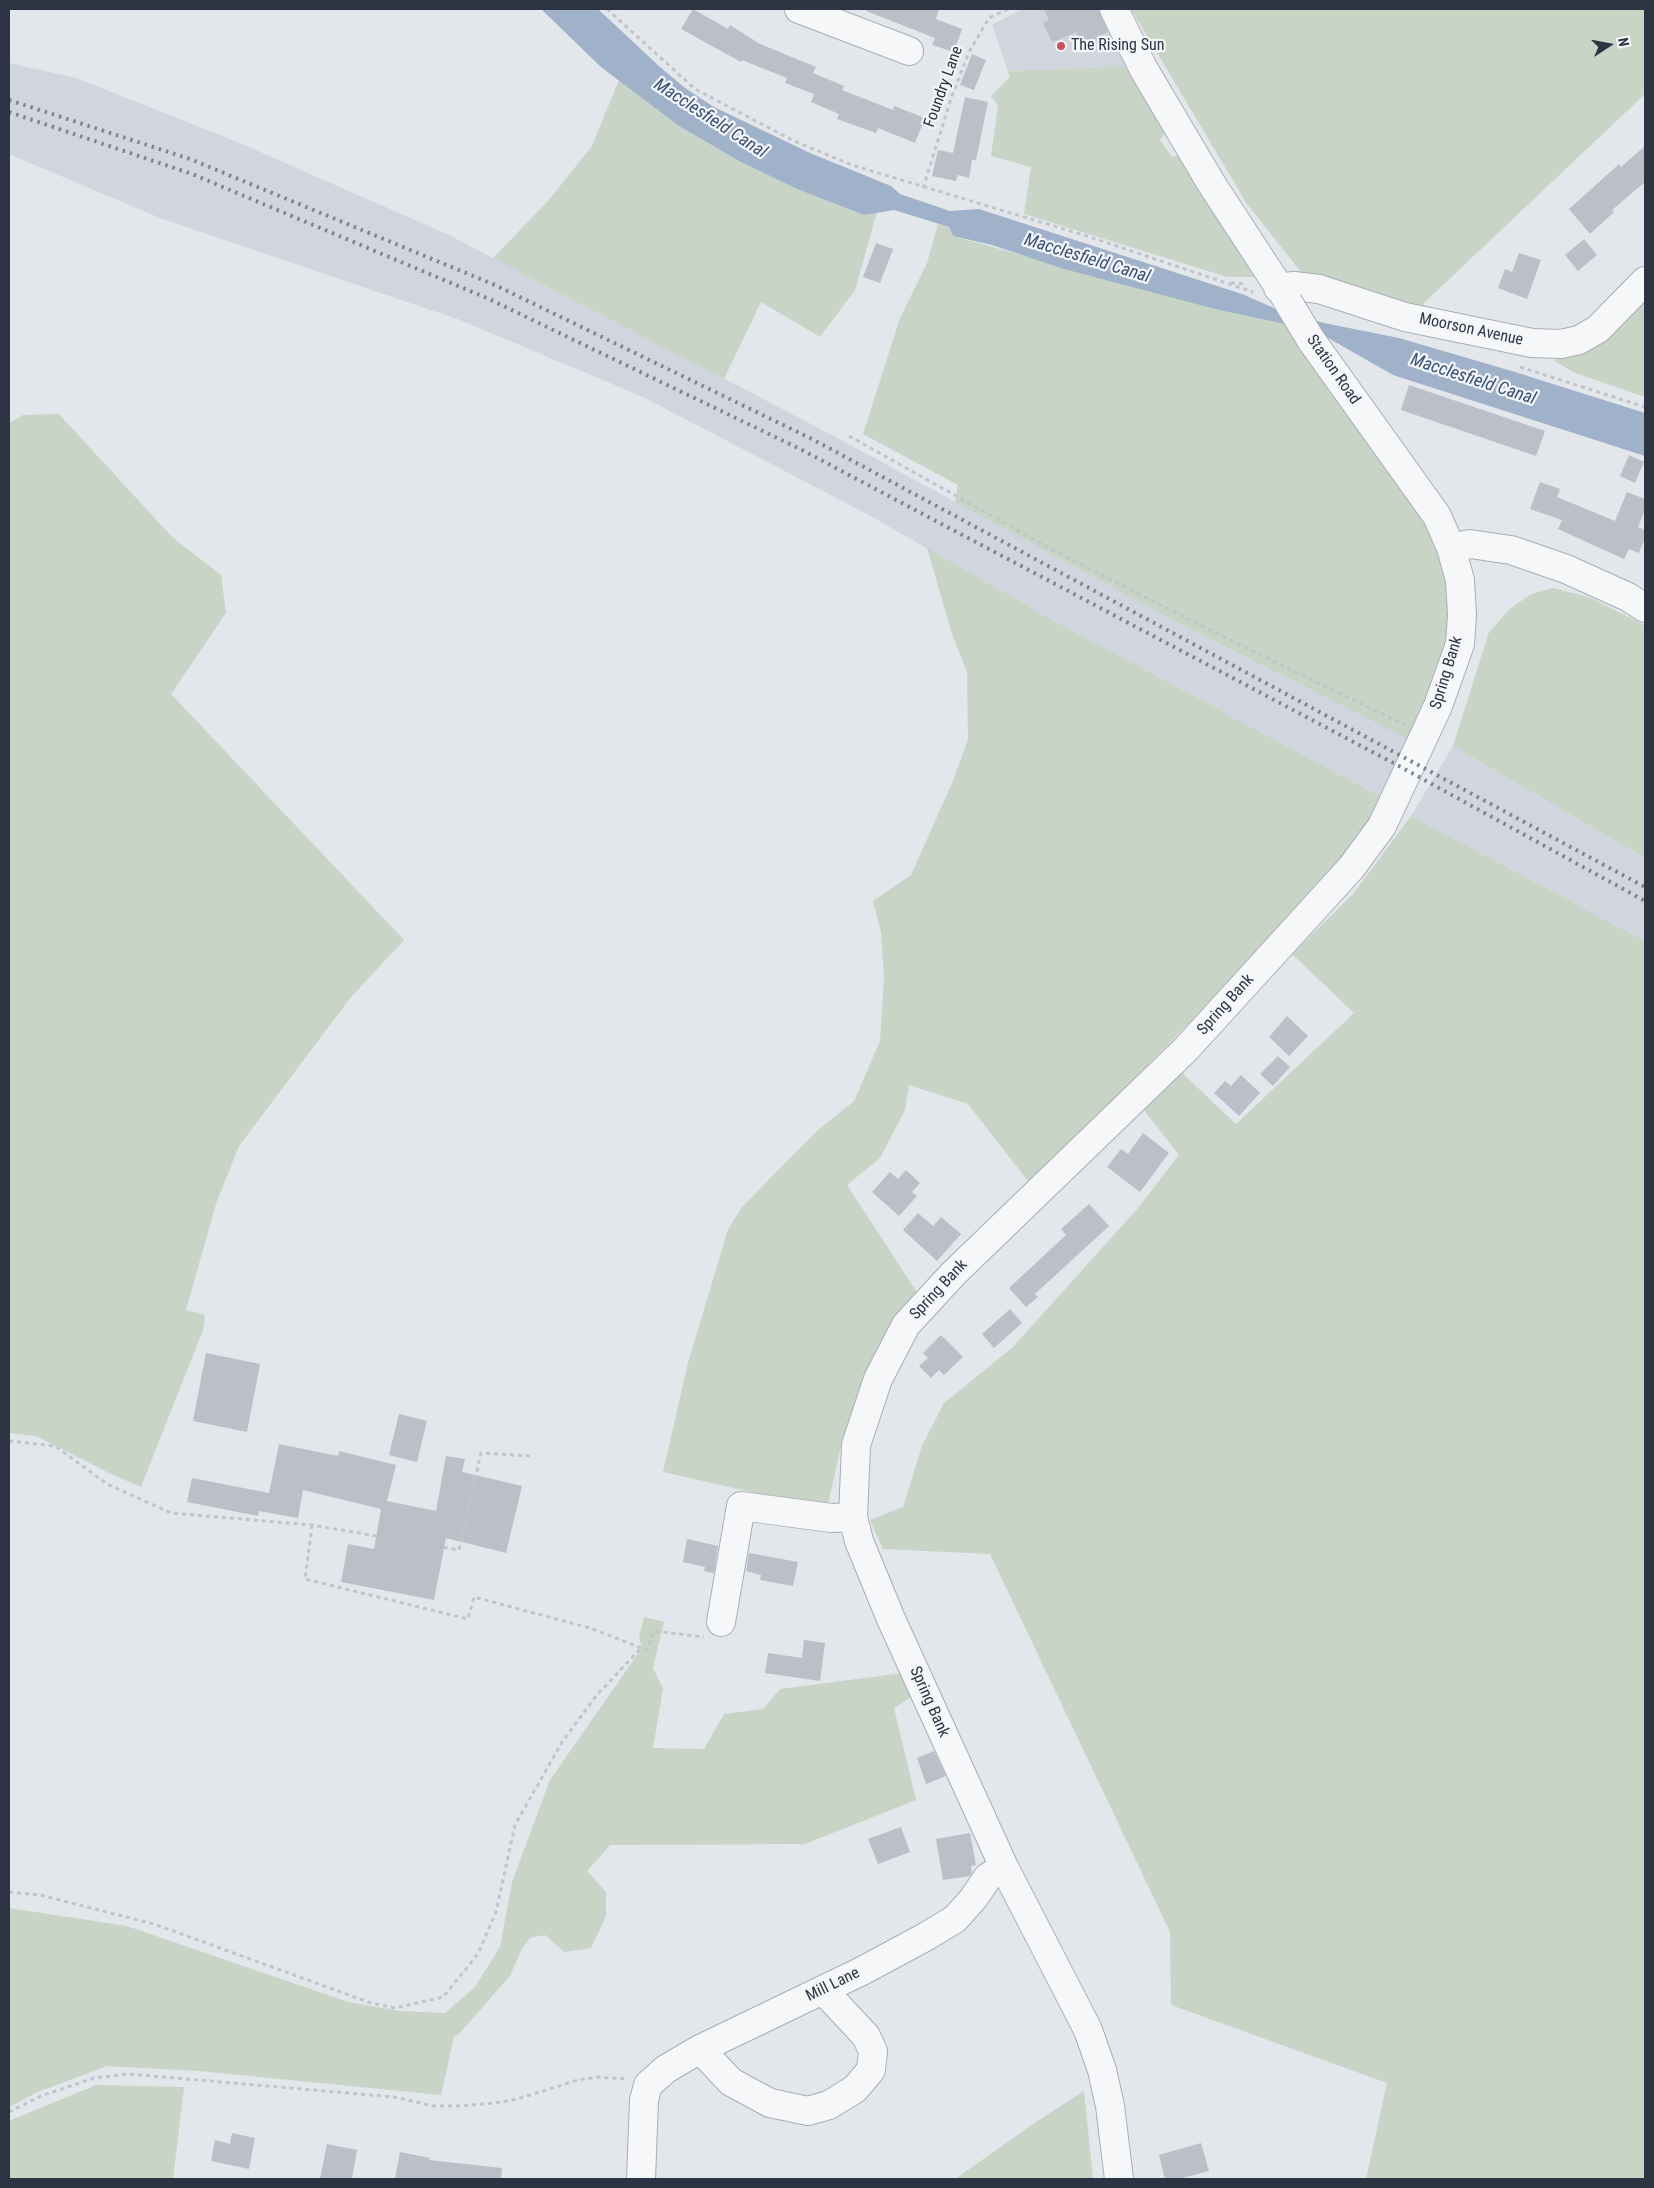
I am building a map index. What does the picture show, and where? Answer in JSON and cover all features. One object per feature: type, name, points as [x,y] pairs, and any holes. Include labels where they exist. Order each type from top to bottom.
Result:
[{"type":"street","points":[[799,9],[909,51]]},
{"type":"street","name":"Station Road","points":[[1114,9],[1157,92],[1271,286],[1437,516],[1451,548]]},
{"type":"street","name":"Moorson Avenue","points":[[1271,286],[1319,289],[1405,316],[1532,343],[1561,344],[1579,340],[1598,329],[1645,281]]},
{"type":"street","points":[[1451,548],[1470,544],[1511,550],[1566,569],[1628,597],[1645,608]]},
{"type":"street","name":"Spring Bank","points":[[1119,2179],[1110,2106],[1104,2079],[1088,2030],[1004,1867],[891,1619],[860,1541],[853,1517],[856,1445],[878,1380],[906,1326],[953,1274],[1186,1049],[1351,868],[1382,826],[1426,736],[1460,644],[1462,615],[1460,580],[1451,548]]},
{"type":"street","points":[[721,1622],[741,1506],[831,1518],[853,1517]]},
{"type":"street","name":"Mill Lane","points":[[648,2085],[666,2069],[700,2049],[823,1990],[895,1953],[955,1919],[973,1899],[988,1877],[1004,1867]]},
{"type":"street","points":[[700,2049],[731,2082],[770,2103],[808,2111],[829,2105],[855,2089],[871,2070],[873,2051],[866,2036],[823,1990]]},
{"type":"street","points":[[641,2179],[644,2100],[648,2085]]},
{"type":"path","points":[[607,9],[695,89],[794,141],[852,165],[1087,236],[1225,283],[1271,286]]},
{"type":"path","name":"Foundry Lane","points":[[923,188],[952,96],[969,52],[989,18],[1008,9]]},
{"type":"path","points":[[848,436],[1060,554],[1426,736]]},
{"type":"path","points":[[9,1441],[55,1446],[107,1484],[171,1513],[312,1525],[459,1550],[481,1453],[531,1456]]},
{"type":"path","points":[[312,1525],[305,1579],[468,1619],[474,1596],[590,1628],[647,1650],[654,1631],[710,1638],[721,1622]]},
{"type":"path","points":[[9,1892],[40,1895],[154,1924],[371,2003],[396,2008],[443,1997],[478,1954],[496,1912],[515,1825],[552,1759],[596,1696],[642,1648]]},
{"type":"path","points":[[9,2112],[41,2096],[94,2078],[129,2074],[394,2097],[434,2106],[495,2103],[578,2080],[598,2077],[621,2078],[648,2085]]},
{"type":"shaded area","name":"The Rising Sun","points":[[1022,9],[1104,9],[1133,66],[1008,71],[992,25]]},
{"type":"shaded area","points":[[9,63],[76,78],[235,141],[449,235],[832,435],[1182,625],[1413,742],[1381,797],[1047,617],[867,514],[643,397],[460,320],[160,218],[9,154]]},
{"type":"shaded area","points":[[1453,746],[1645,858],[1645,941],[1411,816]]},
{"type":"green space","points":[[1131,9],[1645,9],[1645,94],[1424,303],[1423,311],[1346,289],[1301,272],[1247,204]]},
{"type":"green space","points":[[1133,66],[1167,130],[1160,140],[1172,157],[1181,155],[1254,277],[1227,277],[1024,214],[1031,167],[991,156],[998,106],[991,96],[1010,77],[1008,71]]},
{"type":"green space","points":[[619,80],[679,126],[739,161],[797,189],[864,215],[877,212],[855,290],[820,337],[761,302],[724,379],[493,258],[548,201],[592,146]]},
{"type":"green space","points":[[938,224],[949,227],[953,236],[1219,310],[1283,323],[1419,511],[1449,583],[1455,630],[1413,742],[1182,625],[955,502],[958,485],[863,434],[900,318],[927,263]]},
{"type":"green space","points":[[1645,301],[1645,397],[1575,373],[1553,360],[1579,355],[1612,331]]},
{"type":"green space","points":[[59,414],[172,537],[221,575],[226,613],[171,694],[404,940],[351,997],[239,1146],[216,1204],[186,1310],[205,1315],[203,1330],[141,1487],[36,1436],[9,1433],[9,423],[23,415]]},
{"type":"green space","points":[[927,548],[1047,617],[1381,797],[1355,848],[1260,951],[1122,1091],[1028,1181],[968,1104],[909,1085],[905,1110],[880,1158],[847,1185],[918,1294],[872,1358],[843,1437],[827,1509],[663,1472],[688,1363],[728,1229],[742,1207],[817,1131],[854,1101],[880,1041],[884,979],[881,932],[873,901],[911,875],[953,781],[968,739],[967,672],[952,634]]},
{"type":"green space","points":[[1553,588],[1589,597],[1645,625],[1645,858],[1453,746],[1489,632],[1511,608],[1531,594]]},
{"type":"green space","points":[[1411,816],[1645,941],[1645,2179],[1366,2179],[1387,2083],[1171,2005],[1170,1932],[990,1554],[883,1549],[870,1520],[903,1507],[922,1446],[944,1403],[1012,1348],[1138,1208],[1179,1155],[1140,1105],[1178,1069],[1236,1124],[1354,1013],[1292,954],[1353,894]]},
{"type":"green space","points":[[644,1617],[664,1622],[653,1668],[663,1689],[653,1748],[704,1749],[724,1714],[763,1709],[780,1689],[903,1673],[915,1695],[894,1708],[916,1800],[805,1844],[610,1845],[587,1871],[606,1892],[606,1916],[591,1948],[564,1952],[545,1935],[530,1938],[522,1949],[510,1976],[459,2034],[454,2037],[441,2095],[199,2071],[107,2066],[38,2092],[9,2107],[9,1908],[127,1926],[348,2002],[400,2011],[445,2013],[475,1987],[500,1947],[512,1882],[550,1780],[642,1648],[639,1637]]},
{"type":"green space","points":[[96,2085],[184,2087],[173,2179],[9,2179],[9,2121]]},
{"type":"green space","points":[[1084,2091],[1093,2179],[955,2179],[1033,2124]]},
{"type":"water","name":"Macclesfield Canal","points":[[541,9],[598,9],[660,67],[685,88],[714,107],[810,153],[891,186],[900,194],[950,211],[979,209],[1242,294],[1276,309],[1324,323],[1399,338],[1645,413],[1645,456],[1393,375],[1323,335],[1304,328],[1219,310],[1064,269],[992,245],[953,236],[949,227],[894,210],[864,215],[797,189],[739,161],[679,126],[601,67]]},
{"type":"building","points":[[693,9],[728,29],[730,25],[760,44],[816,67],[813,73],[844,86],[842,90],[893,110],[894,106],[925,118],[915,143],[878,128],[876,133],[837,119],[839,114],[811,102],[814,94],[785,83],[787,78],[742,60],[741,62],[681,29]]},
{"type":"building","points":[[866,9],[939,9],[936,19],[962,29],[954,52],[932,45],[935,38],[866,11]]},
{"type":"building","points":[[1044,9],[1098,9],[1108,32],[1082,45],[1076,32],[1052,42],[1043,23],[1049,20]]},
{"type":"building","points":[[972,54],[986,60],[974,90],[960,85]]},
{"type":"building","points":[[965,97],[988,102],[976,160],[972,160],[969,178],[958,175],[956,181],[932,176],[938,150],[953,153]]},
{"type":"building","points":[[1645,146],[1645,182],[1612,210],[1614,212],[1590,234],[1569,209],[1619,164],[1621,167]]},
{"type":"building","points":[[1584,239],[1597,255],[1578,271],[1565,255]]},
{"type":"building","points":[[876,243],[893,249],[880,283],[863,277]]},
{"type":"building","points":[[1519,253],[1541,260],[1527,299],[1498,288],[1505,269],[1512,272]]},
{"type":"building","points":[[1409,385],[1545,431],[1536,456],[1401,410]]},
{"type":"building","points":[[1629,455],[1644,462],[1635,483],[1620,476]]},
{"type":"building","points":[[1540,482],[1560,489],[1557,497],[1615,521],[1627,492],[1645,499],[1645,510],[1638,527],[1645,530],[1645,538],[1639,553],[1629,549],[1624,559],[1558,529],[1562,520],[1530,509]]},
{"type":"building","points":[[1287,1016],[1308,1036],[1289,1056],[1269,1037]]},
{"type":"building","points":[[1278,1056],[1290,1067],[1273,1086],[1260,1074]]},
{"type":"building","points":[[1241,1075],[1260,1093],[1239,1116],[1214,1093],[1225,1081],[1231,1086]]},
{"type":"building","points":[[1143,1133],[1169,1153],[1140,1192],[1107,1167],[1121,1149],[1128,1154]]},
{"type":"building","points":[[906,1170],[920,1183],[912,1192],[917,1196],[899,1216],[872,1192],[890,1172],[898,1179]]},
{"type":"building","points":[[1089,1204],[1109,1226],[1035,1294],[1038,1297],[1026,1307],[1009,1288],[1066,1235],[1061,1229]]},
{"type":"building","points":[[918,1213],[933,1226],[941,1217],[961,1234],[937,1261],[903,1230]]},
{"type":"building","points":[[1010,1309],[1022,1323],[994,1348],[982,1334]]},
{"type":"building","points":[[941,1335],[963,1357],[944,1375],[939,1370],[931,1378],[919,1366],[928,1358],[923,1353]]},
{"type":"building","points":[[206,1353],[260,1364],[247,1432],[193,1421]]},
{"type":"building","points":[[399,1414],[427,1421],[417,1462],[389,1455]]},
{"type":"building","points":[[279,1444],[338,1456],[339,1451],[396,1465],[387,1501],[436,1511],[446,1456],[465,1459],[462,1472],[522,1486],[506,1553],[446,1538],[434,1600],[341,1582],[348,1544],[374,1549],[381,1509],[303,1490],[298,1518],[259,1511],[258,1516],[187,1502],[192,1478],[269,1493]]},
{"type":"building","points":[[687,1539],[718,1546],[714,1573],[704,1571],[705,1567],[683,1562]]},
{"type":"building","points":[[749,1553],[798,1562],[793,1586],[760,1580],[761,1575],[746,1571]]},
{"type":"building","points":[[804,1640],[825,1643],[820,1681],[765,1673],[768,1653],[802,1658]]},
{"type":"building","points":[[934,1751],[946,1776],[926,1784],[917,1758]]},
{"type":"building","points":[[901,1827],[910,1852],[878,1864],[868,1839]]},
{"type":"building","points":[[970,1833],[976,1865],[971,1866],[972,1873],[970,1876],[943,1880],[936,1839]]},
{"type":"building","points":[[232,2133],[255,2138],[249,2169],[211,2161],[215,2140],[230,2144]]},
{"type":"building","points":[[1201,2143],[1209,2171],[1178,2179],[1165,2179],[1159,2155]]},
{"type":"building","points":[[327,2144],[357,2150],[352,2179],[320,2179]]},
{"type":"building","points":[[400,2152],[430,2158],[429,2160],[502,2168],[501,2179],[395,2179]]},
{"type":"railway","points":[[9,100],[190,159],[495,285],[812,439],[1645,887]]},
{"type":"railway","points":[[9,112],[192,174],[489,299],[800,449],[1399,766],[1645,901]]},
{"type":"place","name":"The Rising Sun","points":[[1061,46]]}]
